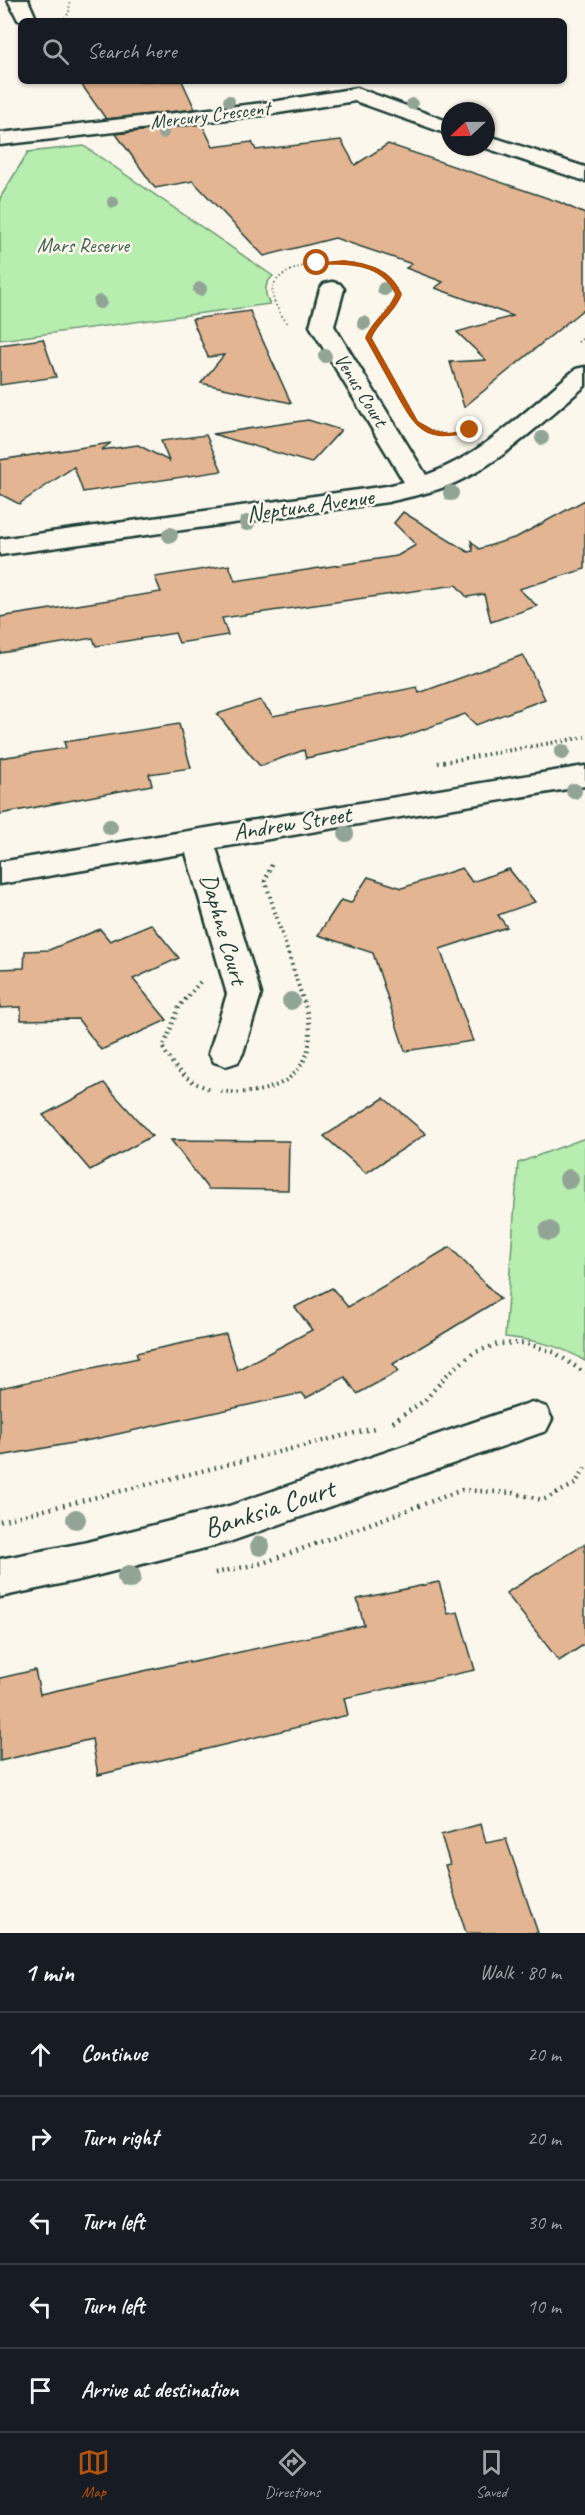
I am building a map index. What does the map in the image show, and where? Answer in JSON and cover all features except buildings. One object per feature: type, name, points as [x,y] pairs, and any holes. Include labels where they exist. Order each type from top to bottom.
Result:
[{"type":"street","name":"Mercury Crescent","points":[[0,139],[272,108],[357,94],[441,126]]},
{"type":"street","points":[[495,144],[585,174]]},
{"type":"street","name":"Venus Court","points":[[332,289],[322,326],[420,486]]},
{"type":"street","name":"Neptune Avenue","points":[[0,546],[388,494],[420,486],[453,474],[475,461],[585,374]]},
{"type":"street","name":"Andrew Street","points":[[0,873],[198,838],[585,776]]},
{"type":"street","name":"Daphne Court","points":[[198,838],[244,994],[226,1053]]},
{"type":"street","name":"Banksia Court","points":[[0,1578],[83,1561],[230,1524],[532,1419]]},
{"type":"path","points":[[65,18],[69,13],[70,0]]},
{"type":"path","points":[[344,262],[383,272],[393,282],[399,294],[395,304],[373,326],[369,338]]},
{"type":"path","points":[[291,330],[272,300],[272,287],[280,277],[296,268],[317,263]]},
{"type":"path","points":[[576,344],[585,337]]},
{"type":"path","points":[[423,427],[432,432],[450,435],[460,433]]},
{"type":"path","points":[[203,977],[178,1007],[170,1025],[163,1048],[173,1067],[200,1087],[230,1093],[257,1092],[279,1086],[297,1074],[306,1051],[310,1030],[303,1000],[265,881],[273,862]]},
{"type":"path","points":[[391,1424],[425,1400],[447,1375],[473,1353],[498,1344],[524,1343],[554,1352],[585,1373]]},
{"type":"path","points":[[0,1521],[380,1426]]},
{"type":"path","points":[[206,1575],[263,1563],[462,1490],[514,1493],[543,1500],[575,1484],[585,1468]]},
{"type":"green space","name":"Mars Reserve","points":[[84,146],[273,276],[266,289],[270,304],[0,340],[0,198],[28,152]]},
{"type":"green space","points":[[585,1138],[585,1361],[546,1344],[505,1337],[518,1163]]},
{"type":"route","points":[[317,263],[327,261],[360,264],[383,272],[393,282],[399,294],[395,304],[373,326],[369,338],[415,422],[432,432],[450,435],[470,430]]}]
